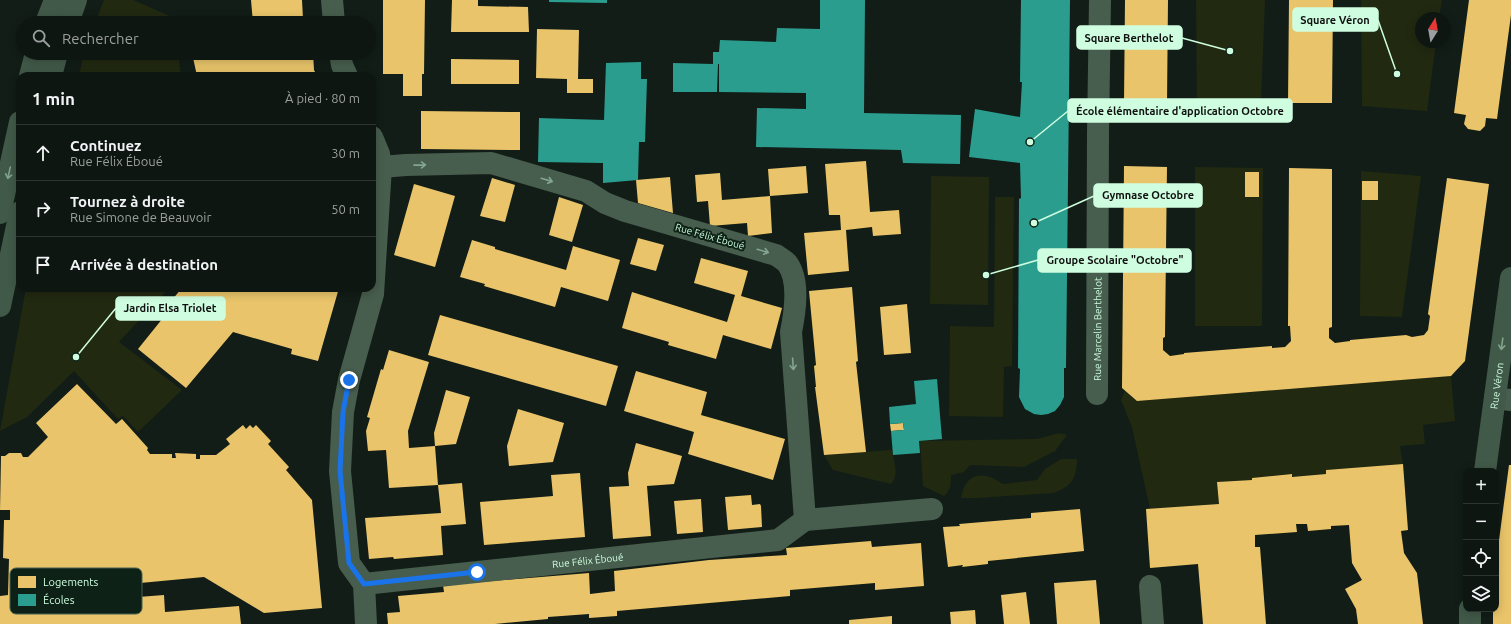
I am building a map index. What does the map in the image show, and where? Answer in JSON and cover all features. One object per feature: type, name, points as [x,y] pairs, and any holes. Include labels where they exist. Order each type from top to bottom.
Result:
[{"type":"main road","points":[[49,16],[55,0]]},
{"type":"main road","points":[[70,16],[76,0]]},
{"type":"main road","points":[[31,72],[34,60]]},
{"type":"main road","points":[[52,72],[55,60]]},
{"type":"main road","points":[[0,213],[16,140]]},
{"type":"main road","points":[[0,306],[16,231]]},
{"type":"main road","name":"Rue Véron","points":[[1486,468],[1503,399],[1511,278]]},
{"type":"main road","points":[[1470,612],[1470,624]]},
{"type":"street","points":[[332,0],[333,16]]},
{"type":"street","name":"Rue Marcelin Berthelot","points":[[1097,394],[1100,0]]},
{"type":"street","points":[[341,60],[345,72]]},
{"type":"street","points":[[376,147],[379,154],[381,168],[376,247]]},
{"type":"street","name":"Rue Félix Éboué","points":[[364,584],[778,540],[805,520],[791,332],[796,305],[793,276],[786,263],[776,255],[625,211],[605,203],[586,191],[491,163],[406,165],[381,168]]},
{"type":"street","points":[[366,624],[364,584],[349,563],[340,471],[343,412],[349,380],[373,292]]},
{"type":"street","points":[[805,520],[932,508]]},
{"type":"street","points":[[1150,586],[1152,624]]},
{"type":"green space","points":[[104,0],[133,0],[170,16],[98,16]]},
{"type":"green space","points":[[1196,0],[1265,0],[1261,102],[1197,103]]},
{"type":"green space","points":[[1361,0],[1442,0],[1440,12],[1415,12],[1415,48],[1435,48],[1427,111],[1362,106]]},
{"type":"green space","points":[[82,60],[179,60],[180,72],[80,72]]},
{"type":"green space","points":[[1195,167],[1263,168],[1262,326],[1195,326]]},
{"type":"green space","points":[[1361,171],[1421,176],[1402,317],[1360,316]]},
{"type":"green space","points":[[931,176],[989,177],[988,305],[930,304]]},
{"type":"green space","points":[[995,197],[1014,197],[1012,366],[1004,367],[1003,417],[949,416],[950,326],[994,327]]},
{"type":"green space","points":[[25,292],[165,292],[119,342],[182,390],[138,432],[123,416],[118,419],[74,371],[27,417],[0,431]]},
{"type":"green space","points":[[1451,376],[1455,421],[1423,425],[1425,444],[1400,446],[1403,464],[1326,470],[1326,474],[1292,477],[1291,474],[1253,478],[1252,480],[1217,482],[1219,504],[1150,509],[1132,427],[1121,400],[1125,391],[1137,401]]},
{"type":"green space","points":[[1059,433],[1067,435],[1055,451],[1024,467],[970,465],[964,472],[951,475],[950,487],[944,496],[923,486],[920,441],[1037,439]]},
{"type":"green space","points":[[892,450],[896,472],[894,480],[891,484],[833,470],[824,455]]},
{"type":"green space","points":[[1061,459],[1077,459],[1077,465],[1072,481],[1069,485],[1059,491],[1053,493],[961,498],[963,489],[967,483],[971,478],[976,476],[982,475],[989,477],[1003,484],[1037,480],[1045,469]]},
{"type":"building: Logements","points":[[251,0],[302,0],[303,16],[252,16]]},
{"type":"building: Logements","points":[[383,0],[425,0],[424,74],[422,74],[422,96],[403,96],[403,74],[383,74]]},
{"type":"building: Logements","points":[[452,0],[478,0],[478,6],[528,7],[529,32],[451,32]]},
{"type":"building: Logements","points":[[1125,0],[1168,0],[1167,103],[1156,103],[1156,112],[1151,117],[1139,117],[1134,111],[1134,103],[1124,103]]},
{"type":"building: Logements","points":[[1289,0],[1333,0],[1332,103],[1288,103]]},
{"type":"building: Logements","points":[[1469,0],[1511,0],[1511,15],[1497,119],[1486,118],[1485,126],[1480,131],[1468,129],[1464,124],[1466,115],[1454,113]]},
{"type":"building: Logements","points":[[537,29],[579,30],[578,79],[593,79],[593,93],[567,93],[567,79],[536,78]]},
{"type":"building: Logements","points":[[451,59],[519,60],[519,84],[451,84]]},
{"type":"building: Logements","points":[[194,60],[313,60],[315,72],[196,72]]},
{"type":"building: Logements","points":[[421,111],[520,112],[520,150],[421,149]]},
{"type":"building: Logements","points":[[866,161],[870,212],[899,210],[901,234],[873,236],[872,227],[846,230],[849,271],[808,275],[804,233],[841,230],[840,215],[829,215],[825,164]]},
{"type":"building: Logements","points":[[806,166],[808,193],[770,196],[768,169]]},
{"type":"building: Logements","points":[[1124,166],[1167,167],[1165,337],[1163,338],[1163,350],[1170,356],[1184,353],[1272,346],[1272,348],[1285,347],[1291,341],[1290,326],[1288,326],[1289,168],[1332,169],[1332,327],[1329,328],[1329,338],[1335,343],[1350,340],[1406,335],[1412,337],[1424,335],[1428,330],[1430,316],[1428,314],[1447,178],[1489,184],[1465,361],[1451,376],[1137,401],[1122,388]]},
{"type":"building: Logements","points":[[1245,172],[1259,172],[1259,197],[1245,197]]},
{"type":"building: Logements","points":[[720,173],[722,200],[770,196],[772,233],[748,236],[747,223],[710,226],[708,201],[697,202],[695,175]]},
{"type":"building: Logements","points":[[670,177],[673,213],[638,203],[636,180]]},
{"type":"building: Logements","points":[[492,178],[515,185],[505,222],[480,216]]},
{"type":"building: Logements","points":[[1362,181],[1378,181],[1378,200],[1362,200]]},
{"type":"building: Logements","points":[[414,184],[455,196],[435,267],[394,255]]},
{"type":"building: Logements","points":[[559,197],[583,205],[572,242],[549,235]]},
{"type":"building: Logements","points":[[638,238],[664,245],[656,271],[630,264]]},
{"type":"building: Logements","points":[[472,240],[495,247],[495,249],[566,270],[573,246],[620,260],[608,301],[561,287],[555,307],[484,286],[485,284],[460,277]]},
{"type":"building: Logements","points":[[701,258],[748,271],[741,296],[782,308],[771,349],[723,335],[716,359],[668,345],[669,342],[622,328],[632,292],[727,322],[735,295],[694,283]]},
{"type":"building: Logements","points":[[852,287],[858,361],[856,362],[866,452],[824,455],[815,387],[814,366],[816,365],[809,291]]},
{"type":"building: Logements","points":[[179,292],[338,292],[318,361],[291,354],[292,349],[233,332],[186,388],[138,349],[171,308],[168,305]]},
{"type":"building: Logements","points":[[907,304],[911,353],[884,355],[880,307]]},
{"type":"building: Logements","points":[[440,315],[618,366],[606,406],[428,355]]},
{"type":"building: Logements","points":[[389,350],[429,362],[408,431],[409,448],[435,446],[438,485],[389,488],[386,450],[368,451],[366,431],[370,418],[367,417],[381,369],[383,370]]},
{"type":"building: Logements","points":[[636,371],[707,392],[701,415],[785,439],[773,480],[688,454],[694,432],[624,411]]},
{"type":"building: Logements","points":[[77,384],[116,424],[122,419],[148,448],[147,450],[150,454],[172,454],[172,458],[176,458],[175,453],[196,454],[196,459],[200,459],[200,455],[216,455],[230,444],[226,439],[243,425],[246,429],[250,425],[253,428],[256,425],[271,441],[268,444],[289,467],[286,470],[312,500],[322,608],[264,613],[204,577],[142,583],[142,568],[10,568],[10,614],[142,614],[142,597],[164,595],[165,612],[239,606],[241,624],[0,624],[0,596],[8,595],[9,559],[3,558],[4,520],[10,520],[10,510],[0,510],[1,456],[5,456],[9,453],[21,453],[23,457],[28,457],[48,437],[36,423]]},
{"type":"building: Logements","points":[[446,390],[470,397],[456,444],[435,446],[434,433]]},
{"type":"building: Logements","points":[[518,409],[564,423],[553,462],[509,466],[507,446]]},
{"type":"building: Logements","points":[[903,423],[904,430],[891,431],[890,424]]},
{"type":"building: Logements","points":[[636,443],[682,456],[674,484],[647,486],[651,536],[613,539],[609,487],[629,486],[628,473]]},
{"type":"building: Logements","points":[[1403,464],[1408,530],[1401,531],[1404,553],[1417,573],[1423,624],[1358,624],[1356,609],[1345,589],[1362,580],[1352,563],[1349,525],[1331,526],[1331,529],[1308,531],[1307,524],[1296,524],[1297,532],[1255,535],[1255,547],[1260,547],[1266,624],[1203,624],[1198,564],[1150,568],[1146,509],[1219,504],[1217,482],[1252,480],[1252,478],[1292,474],[1292,477],[1326,474],[1326,470]]},
{"type":"building: Logements","points":[[1509,465],[1511,465],[1511,624],[1493,624],[1493,612],[1499,612],[1499,540]]},
{"type":"building: Logements","points":[[580,473],[585,537],[484,545],[480,502],[553,496],[551,475]]},
{"type":"building: Logements","points":[[462,483],[466,524],[441,526],[443,555],[394,559],[393,557],[369,559],[365,518],[441,513],[438,485]]},
{"type":"building: Logements","points":[[751,495],[752,505],[760,504],[761,506],[762,527],[728,530],[725,497]]},
{"type":"building: Logements","points":[[701,499],[703,532],[677,534],[674,501]]},
{"type":"building: Logements","points":[[1080,509],[1084,551],[988,561],[988,564],[948,567],[943,527],[960,526],[959,524],[1031,518],[1031,513]]},
{"type":"building: Logements","points":[[871,541],[872,547],[921,543],[924,586],[875,590],[875,583],[790,590],[790,596],[617,611],[617,616],[589,618],[589,614],[548,617],[548,619],[495,624],[388,624],[387,613],[400,612],[398,596],[444,592],[443,585],[589,573],[590,594],[615,591],[614,571],[709,560],[787,555],[786,548]]},
{"type":"building: Logements","points":[[1096,580],[1100,624],[1057,624],[1054,583]]},
{"type":"building: Logements","points":[[1026,592],[1030,624],[1004,624],[1001,595]]},
{"type":"building: Logements","points":[[975,610],[976,624],[951,624],[950,612]]},
{"type":"building: Logements","points":[[892,616],[892,624],[849,624],[849,620]]},
{"type":"building: Écoles","points":[[549,0],[607,0],[607,3],[549,2]]},
{"type":"building: Écoles","points":[[820,0],[865,0],[864,113],[961,115],[960,164],[903,163],[901,150],[756,147],[757,108],[806,109],[806,93],[719,92],[719,64],[717,92],[673,92],[673,63],[713,64],[713,52],[719,52],[720,40],[776,42],[777,28],[820,29]]},
{"type":"building: Écoles","points":[[1021,0],[1070,0],[1066,368],[1064,368],[1064,397],[1055,411],[1041,415],[1034,414],[1025,409],[1019,397],[1020,163],[969,157],[975,109],[1020,117],[1022,82],[1020,82]]},
{"type":"building: Écoles","points":[[641,62],[641,79],[647,79],[645,142],[639,142],[638,180],[603,183],[603,163],[538,162],[539,118],[604,120],[606,63]]},
{"type":"building: Écoles","points":[[937,379],[942,439],[919,441],[920,453],[893,455],[891,431],[904,430],[903,423],[890,424],[889,407],[916,404],[914,381]]},
{"type":"place","name":"Square Berthelot","points":[[1230,51]]},
{"type":"place","name":"Square Véron","points":[[1397,74]]},
{"type":"place","name":"École élémentaire d'application Octobre","points":[[1030,142]]},
{"type":"place","name":"Gymnase Octobre","points":[[1034,223]]},
{"type":"place","name":"Groupe Scolaire \"Octobre\"","points":[[986,275]]},
{"type":"place","name":"Jardin Elsa Triolet","points":[[76,357]]},
{"type":"route","points":[[349,380],[343,412],[340,471],[349,563],[364,584],[477,572]]}]
